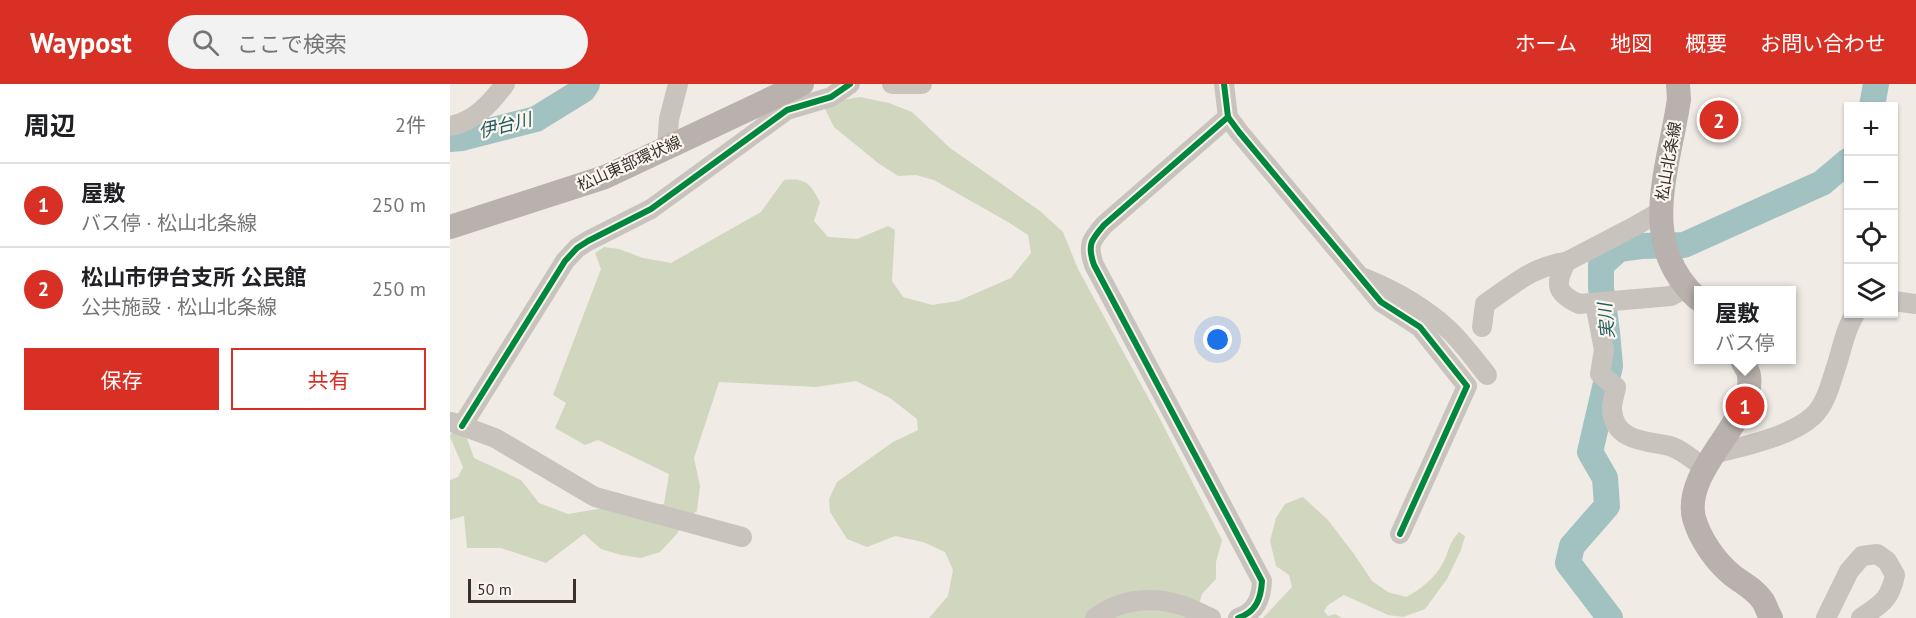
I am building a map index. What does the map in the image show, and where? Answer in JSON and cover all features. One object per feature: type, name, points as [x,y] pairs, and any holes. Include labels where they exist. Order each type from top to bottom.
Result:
[{"type":"main road","name":"松山東部環状線","points":[[450,227],[605,177],[802,84]]},
{"type":"main road","name":"松山北条線","points":[[1678,84],[1679,99],[1661,190],[1660,212],[1662,231],[1670,261],[1692,293]]},
{"type":"main road","points":[[1744,364],[1750,376],[1747,396],[1738,415],[1709,461],[1693,497],[1694,517],[1701,537],[1723,566],[1763,601],[1771,618]]},
{"type":"street","points":[[450,126],[479,114],[505,84]]},
{"type":"street","points":[[667,147],[669,119],[678,84]]},
{"type":"street","points":[[742,537],[595,497],[495,438],[455,424],[565,261],[577,248],[651,209],[787,110],[831,97],[850,84]]},
{"type":"street","points":[[892,84],[922,84]]},
{"type":"street","points":[[1226,84],[1228,117],[1381,302],[1420,327],[1467,386],[1400,534]]},
{"type":"street","points":[[1228,117],[1104,225],[1093,238],[1089,251],[1094,265],[1262,581],[1262,595],[1255,608],[1238,618]]},
{"type":"street","points":[[1482,327],[1485,304],[1532,271],[1551,264],[1566,262],[1660,212]]},
{"type":"street","points":[[1566,262],[1558,282],[1560,291],[1567,298],[1579,304],[1692,293]]},
{"type":"street","points":[[1362,277],[1387,288],[1449,329],[1487,375]]},
{"type":"street","points":[[1898,302],[1916,304]]},
{"type":"street","points":[[1601,303],[1604,350],[1600,374],[1616,387],[1612,410],[1616,425],[1622,433],[1644,442],[1666,445],[1709,461],[1792,429],[1814,415],[1826,396],[1843,349],[1847,328],[1853,318]]},
{"type":"street","points":[[1826,618],[1849,571],[1862,556],[1877,554],[1887,561],[1895,575],[1892,590],[1881,604],[1861,618]]},
{"type":"street","points":[[1095,618],[1109,608],[1131,600],[1181,605],[1211,618]]},
{"type":"green space","points":[[860,97],[889,103],[912,112],[950,148],[1040,211],[1063,232],[1078,269],[1161,421],[1222,540],[1216,562],[1216,579],[1202,594],[1199,605],[1206,618],[929,618],[948,596],[953,570],[945,552],[923,542],[895,536],[867,547],[847,539],[830,512],[829,499],[837,482],[893,442],[918,430],[917,419],[890,398],[856,381],[816,387],[719,382],[694,458],[700,486],[697,511],[684,522],[676,535],[660,552],[641,558],[621,555],[601,549],[584,534],[546,563],[501,548],[467,548],[464,516],[450,520],[450,480],[458,477],[463,467],[450,437],[456,429],[466,436],[474,458],[521,480],[539,503],[568,514],[621,505],[664,504],[669,474],[598,440],[585,445],[555,428],[566,403],[553,395],[601,269],[595,253],[604,247],[671,263],[761,212],[784,180],[798,180],[810,186],[820,202],[814,221],[828,237],[857,239],[888,226],[895,230],[892,281],[903,297],[932,305],[958,301],[1011,278],[1031,253],[1028,235],[934,180],[916,175],[898,176],[878,163],[834,127],[825,109],[836,101]]},
{"type":"green space","points":[[1303,497],[1328,520],[1372,581],[1388,592],[1406,597],[1423,586],[1441,567],[1459,532],[1465,536],[1461,550],[1447,579],[1425,609],[1403,617],[1388,615],[1344,595],[1328,605],[1324,611],[1328,616],[1335,614],[1342,618],[1263,618],[1292,587],[1289,575],[1276,566],[1270,541],[1276,518],[1285,504]]},
{"type":"waterway","name":"伊台川","points":[[450,139],[536,119],[583,90],[587,84]]},
{"type":"waterway","name":"実川","points":[[1873,102],[1876,84]]},
{"type":"waterway","name":"実川","points":[[1610,618],[1568,563],[1572,546],[1607,506],[1605,478],[1590,452],[1610,366],[1601,288],[1601,265],[1619,249],[1684,245],[1822,183],[1844,164]]},
{"type":"cycle path","points":[[462,426],[565,261],[577,248],[651,209],[787,110],[831,97],[850,84]]},
{"type":"cycle path","points":[[1224,84],[1228,117],[1239,132],[1381,302],[1420,327],[1467,386],[1400,534]]},
{"type":"cycle path","points":[[1228,117],[1104,225],[1093,239],[1091,252],[1094,265],[1262,581],[1256,604],[1249,612],[1238,618]]},
{"type":"place","name":"松山市伊台支所 公民館","points":[[1719,120]]},
{"type":"place","name":"屋敷","points":[[1745,406]]}]
